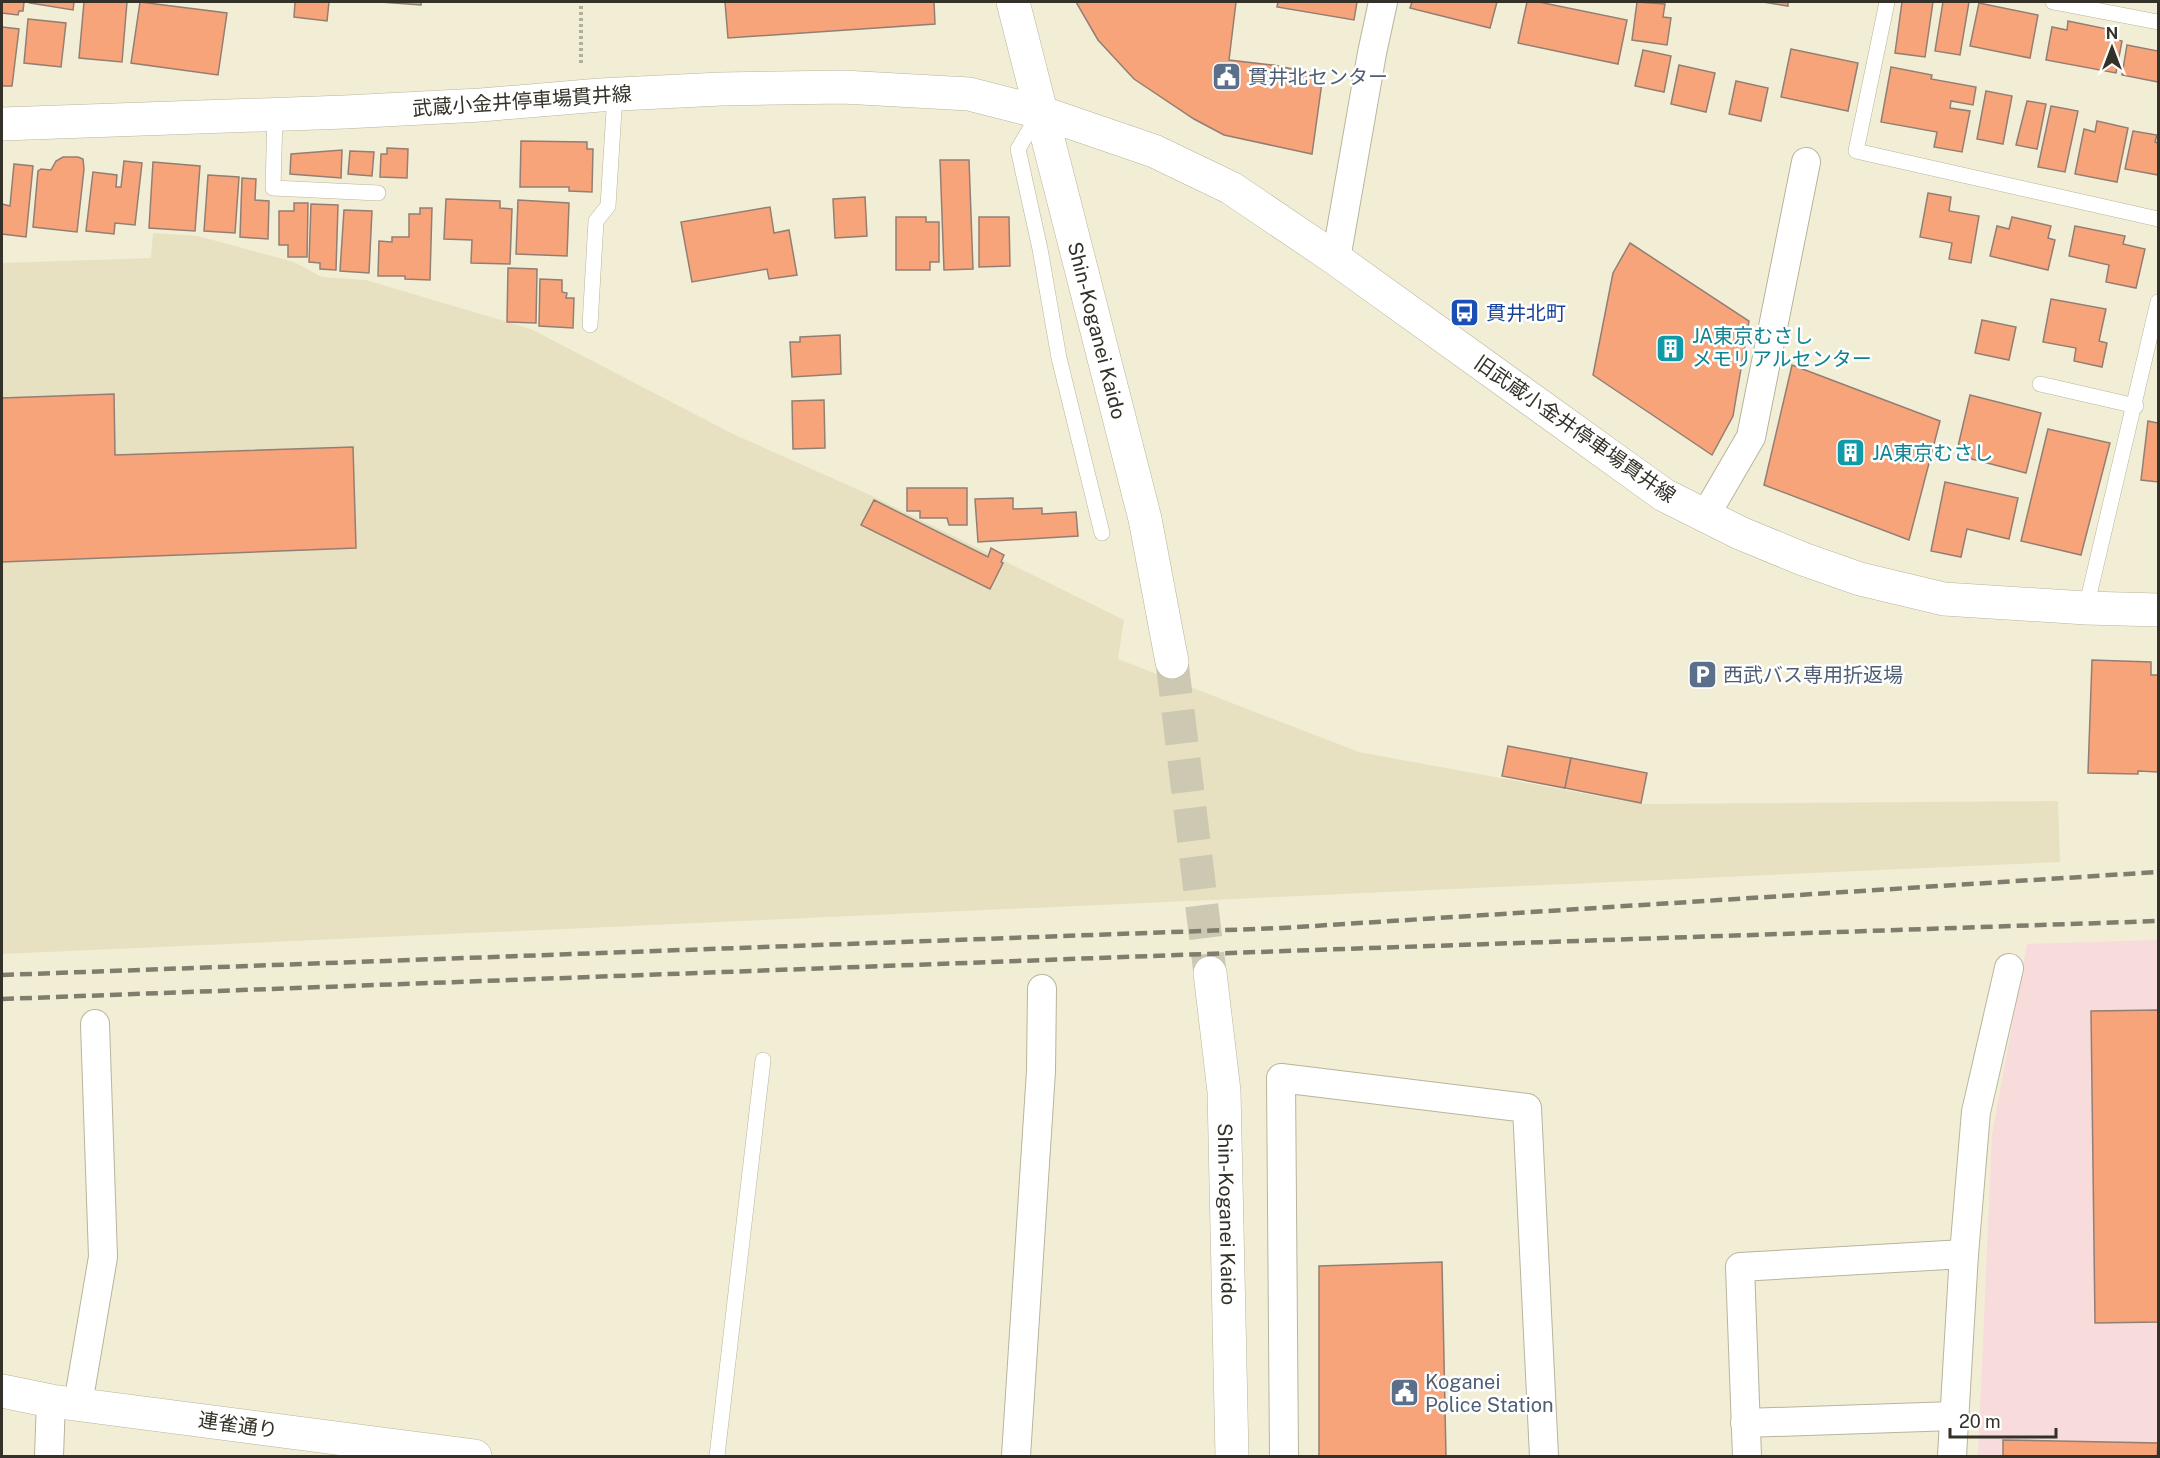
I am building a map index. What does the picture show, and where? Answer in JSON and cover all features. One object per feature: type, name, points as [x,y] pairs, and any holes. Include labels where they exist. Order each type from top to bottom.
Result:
[{"type":"main road","name":"Shin-Koganei Kaido","points":[[1013,2],[1145,519],[1172,662]]},
{"type":"main road","name":"武蔵小金井停車場貫井線","points":[[2,124],[275,115],[722,89],[843,87],[969,94],[1040,112]]},
{"type":"main road","name":"旧武蔵小金井停車場貫井線","points":[[1040,112],[1154,151],[1231,188],[1336,259],[1664,495],[1705,516],[1803,559],[1860,579],[1944,599],[2158,610]]},
{"type":"main road","name":"Shin-Koganei Kaido","points":[[1210,973],[1224,1091],[1233,1456]]},
{"type":"main road","name":"連雀通り","points":[[2,1391],[431,1454],[475,1456]]},
{"type":"street","points":[[1336,259],[1383,2]]},
{"type":"street","points":[[1705,516],[1750,437],[1806,162]]},
{"type":"street","points":[[1952,1456],[1964,1254],[1976,1113],[2010,968]]},
{"type":"street","points":[[1016,1456],[1041,1071],[1042,988]]},
{"type":"street","points":[[49,1456],[103,1257],[95,1024]]},
{"type":"street","points":[[1284,1456],[1281,1078],[1527,1108],[1544,1456]]},
{"type":"street","points":[[1747,1456],[1740,1267],[1964,1254]]},
{"type":"street","points":[[1745,1424],[1954,1416]]},
{"type":"lane","points":[[1887,2],[1856,151],[2158,219]]},
{"type":"lane","points":[[2052,2],[2158,22]]},
{"type":"lane","points":[[590,325],[596,221],[608,206],[615,94]]},
{"type":"lane","points":[[1040,112],[1018,149],[1040,249],[1059,358],[1102,533]]},
{"type":"lane","points":[[275,115],[273,188],[378,193]]},
{"type":"lane","points":[[2086,608],[2136,406],[2158,302]]},
{"type":"lane","points":[[2040,384],[2136,406]]},
{"type":"lane","points":[[717,1456],[763,1060]]},
{"type":"path","points":[[580,96],[581,2]]},
{"type":"shaded area","points":[[153,233],[198,236],[294,262],[322,277],[366,280],[531,329],[733,434],[868,494],[1124,620],[1118,659],[1359,752],[1641,804],[2058,801],[2060,862],[2,954],[2,263],[151,258]]},
{"type":"shaded area","points":[[2158,940],[2158,1456],[1978,1456],[1992,1134],[2027,944]]},
{"type":"building","points":[[2,2],[24,2],[23,11],[19,11],[18,15],[2,13]]},
{"type":"building","points":[[31,2],[74,2],[73,10]]},
{"type":"building","points":[[84,2],[127,2],[122,62],[79,58]]},
{"type":"building","points":[[140,2],[227,13],[218,75],[131,63]]},
{"type":"building","points":[[295,2],[329,2],[327,21],[294,17]]},
{"type":"building","points":[[380,2],[421,2],[421,5]]},
{"type":"building","points":[[725,2],[934,2],[935,24],[728,38]]},
{"type":"building","name":"貫井北センター","points":[[1076,2],[1236,2],[1229,60],[1273,65],[1323,75],[1312,154],[1224,135],[1194,119],[1134,79],[1098,40]]},
{"type":"building","points":[[1278,2],[1357,2],[1354,20],[1277,7]]},
{"type":"building","points":[[1412,2],[1497,2],[1490,28],[1410,8]]},
{"type":"building","points":[[1527,2],[1539,2],[1627,20],[1618,64],[1518,43]]},
{"type":"building","points":[[1637,2],[1665,4],[1663,17],[1671,18],[1667,45],[1632,40]]},
{"type":"building","points":[[1763,2],[1788,2],[1788,6]]},
{"type":"building","points":[[1902,2],[1933,2],[1925,57],[1895,53]]},
{"type":"building","points":[[1943,2],[1969,2],[1960,55],[1935,51]]},
{"type":"building","points":[[1979,3],[2038,15],[2030,58],[1970,46]]},
{"type":"building","points":[[28,19],[66,23],[61,67],[24,63]]},
{"type":"building","points":[[2068,21],[2107,29],[2105,37],[2122,41],[2116,73],[2046,60],[2052,27],[2067,30]]},
{"type":"building","points":[[2,27],[19,29],[12,86],[2,86]]},
{"type":"building","points":[[2127,45],[2158,51],[2158,82],[2122,75]]},
{"type":"building","points":[[1791,49],[1858,63],[1848,111],[1781,97]]},
{"type":"building","points":[[1643,50],[1671,56],[1664,92],[1635,86]]},
{"type":"building","points":[[1679,65],[1715,73],[1706,112],[1671,104]]},
{"type":"building","points":[[1891,67],[1932,75],[1931,79],[1976,87],[1973,105],[1951,101],[1950,108],[1970,111],[1962,152],[1934,147],[1937,132],[1881,122]]},
{"type":"building","points":[[1736,81],[1768,88],[1761,121],[1729,114]]},
{"type":"building","points":[[1986,91],[2012,96],[2003,144],[1977,139]]},
{"type":"building","points":[[2027,101],[2046,104],[2037,149],[2016,145]]},
{"type":"building","points":[[2051,106],[2078,111],[2065,172],[2038,167]]},
{"type":"building","points":[[2097,121],[2128,128],[2117,182],[2075,174],[2084,129],[2095,132]]},
{"type":"building","points":[[2133,131],[2157,135],[2155,142],[2158,143],[2158,175],[2125,169]]},
{"type":"building","points":[[521,141],[587,142],[587,149],[593,149],[592,192],[569,191],[569,187],[520,187]]},
{"type":"building","points":[[387,148],[408,149],[407,178],[380,177],[381,154],[387,154]]},
{"type":"building","points":[[342,150],[341,178],[290,174],[291,154]]},
{"type":"building","points":[[350,151],[374,152],[372,176],[348,174]]},
{"type":"building","points":[[63,157],[83,159],[84,169],[77,232],[33,227],[38,171],[51,170],[56,161]]},
{"type":"building","points":[[940,160],[969,160],[973,269],[944,270]]},
{"type":"building","points":[[124,161],[142,163],[135,225],[115,223],[114,234],[86,231],[93,172],[117,175],[116,187],[121,187]]},
{"type":"building","points":[[153,162],[200,166],[195,231],[149,228]]},
{"type":"building","points":[[14,164],[33,166],[26,237],[2,234],[2,204],[10,206]]},
{"type":"building","points":[[208,175],[239,177],[235,233],[204,231]]},
{"type":"building","points":[[242,178],[256,179],[255,200],[269,201],[268,239],[240,237]]},
{"type":"building","points":[[1928,193],[1951,197],[1949,211],[1979,216],[1971,263],[1949,259],[1952,243],[1920,237]]},
{"type":"building","points":[[865,197],[867,236],[835,238],[833,199]]},
{"type":"building","points":[[446,199],[500,201],[500,208],[512,209],[510,264],[471,263],[472,240],[444,239]]},
{"type":"building","points":[[518,200],[569,203],[567,256],[516,254]]},
{"type":"building","points":[[294,203],[308,203],[307,257],[288,257],[288,245],[279,245],[279,211],[294,211]]},
{"type":"building","points":[[311,204],[338,205],[336,270],[320,269],[320,263],[309,262]]},
{"type":"building","points":[[770,207],[774,233],[789,230],[797,275],[769,279],[767,269],[692,282],[681,222]]},
{"type":"building","points":[[420,208],[432,208],[430,280],[405,279],[405,276],[378,276],[379,241],[392,242],[392,237],[409,237],[409,214],[420,214]]},
{"type":"building","points":[[344,210],[372,211],[369,273],[340,271]]},
{"type":"building","points":[[896,217],[926,217],[926,222],[939,222],[939,262],[930,262],[930,270],[896,270]]},
{"type":"building","points":[[979,217],[1009,217],[1010,266],[979,267]]},
{"type":"building","points":[[2012,217],[2051,226],[2048,238],[2055,240],[2048,270],[1990,256],[1997,226],[2009,229]]},
{"type":"building","points":[[2075,226],[2125,236],[2123,244],[2145,249],[2136,288],[2106,282],[2109,265],[2069,256]]},
{"type":"building","name":"JA東京むさし メモリアルセンター","points":[[1630,243],[1749,321],[1733,416],[1712,455],[1593,375],[1613,273]]},
{"type":"building","points":[[508,268],[537,269],[536,323],[507,322]]},
{"type":"building","points":[[540,279],[562,280],[562,292],[567,293],[566,298],[574,298],[573,328],[539,326]]},
{"type":"building","points":[[2051,299],[2106,309],[2099,341],[2107,343],[2102,367],[2074,361],[2076,348],[2043,342]]},
{"type":"building","points":[[1982,320],[2016,327],[2009,360],[1975,353]]},
{"type":"building","points":[[840,335],[841,374],[792,377],[790,342],[800,342],[800,337]]},
{"type":"building","name":"JA東京むさし","points":[[1792,365],[1940,421],[1909,540],[1764,485]]},
{"type":"building","points":[[114,394],[115,455],[353,447],[356,548],[2,562],[2,398]]},
{"type":"building","points":[[1970,395],[2041,413],[2026,473],[1956,455]]},
{"type":"building","points":[[824,400],[825,448],[793,449],[792,401]]},
{"type":"building","points":[[2148,421],[2158,423],[2158,482],[2141,480]]},
{"type":"building","points":[[2048,429],[2110,443],[2081,555],[2021,541]]},
{"type":"building","points":[[1945,482],[2018,498],[2009,539],[1967,529],[1961,557],[1931,551]]},
{"type":"building","points":[[907,488],[967,488],[967,525],[949,525],[947,518],[920,518],[920,511],[907,511]]},
{"type":"building","points":[[1013,498],[1013,509],[1042,508],[1042,514],[1076,512],[1078,536],[978,542],[975,499]]},
{"type":"building","points":[[874,500],[988,557],[991,548],[1004,555],[1001,562],[1003,563],[990,589],[861,525]]},
{"type":"building","points":[[2092,660],[2151,662],[2151,675],[2158,675],[2158,772],[2088,773]]},
{"type":"building","points":[[1508,746],[1571,758],[1565,788],[1502,776]]},
{"type":"building","points":[[1571,758],[1647,773],[1641,803],[1565,788]]},
{"type":"building","points":[[2158,1010],[2158,1322],[2095,1323],[2091,1011]]},
{"type":"building","points":[[1442,1262],[1446,1456],[1319,1456],[1319,1266]]},
{"type":"building","points":[[2003,1440],[2158,1443],[2157,1456],[2003,1456]]},
{"type":"tunnel","points":[[1172,662],[1210,973]]},
{"type":"railway","points":[[2,975],[1282,928],[2158,872]]},
{"type":"railway","points":[[2,999],[2158,921]]},
{"type":"place","name":"貫井北センター","points":[[1227,77]]},
{"type":"place","name":"貫井北町","points":[[1465,313]]},
{"type":"place","name":"JA東京むさし メモリアルセンター","points":[[1671,348]]},
{"type":"place","name":"JA東京むさし","points":[[1851,453]]},
{"type":"place","name":"西武バス専用折返場","points":[[1702,675]]},
{"type":"place","name":"Koganei Police Station","points":[[1404,1393]]}]
